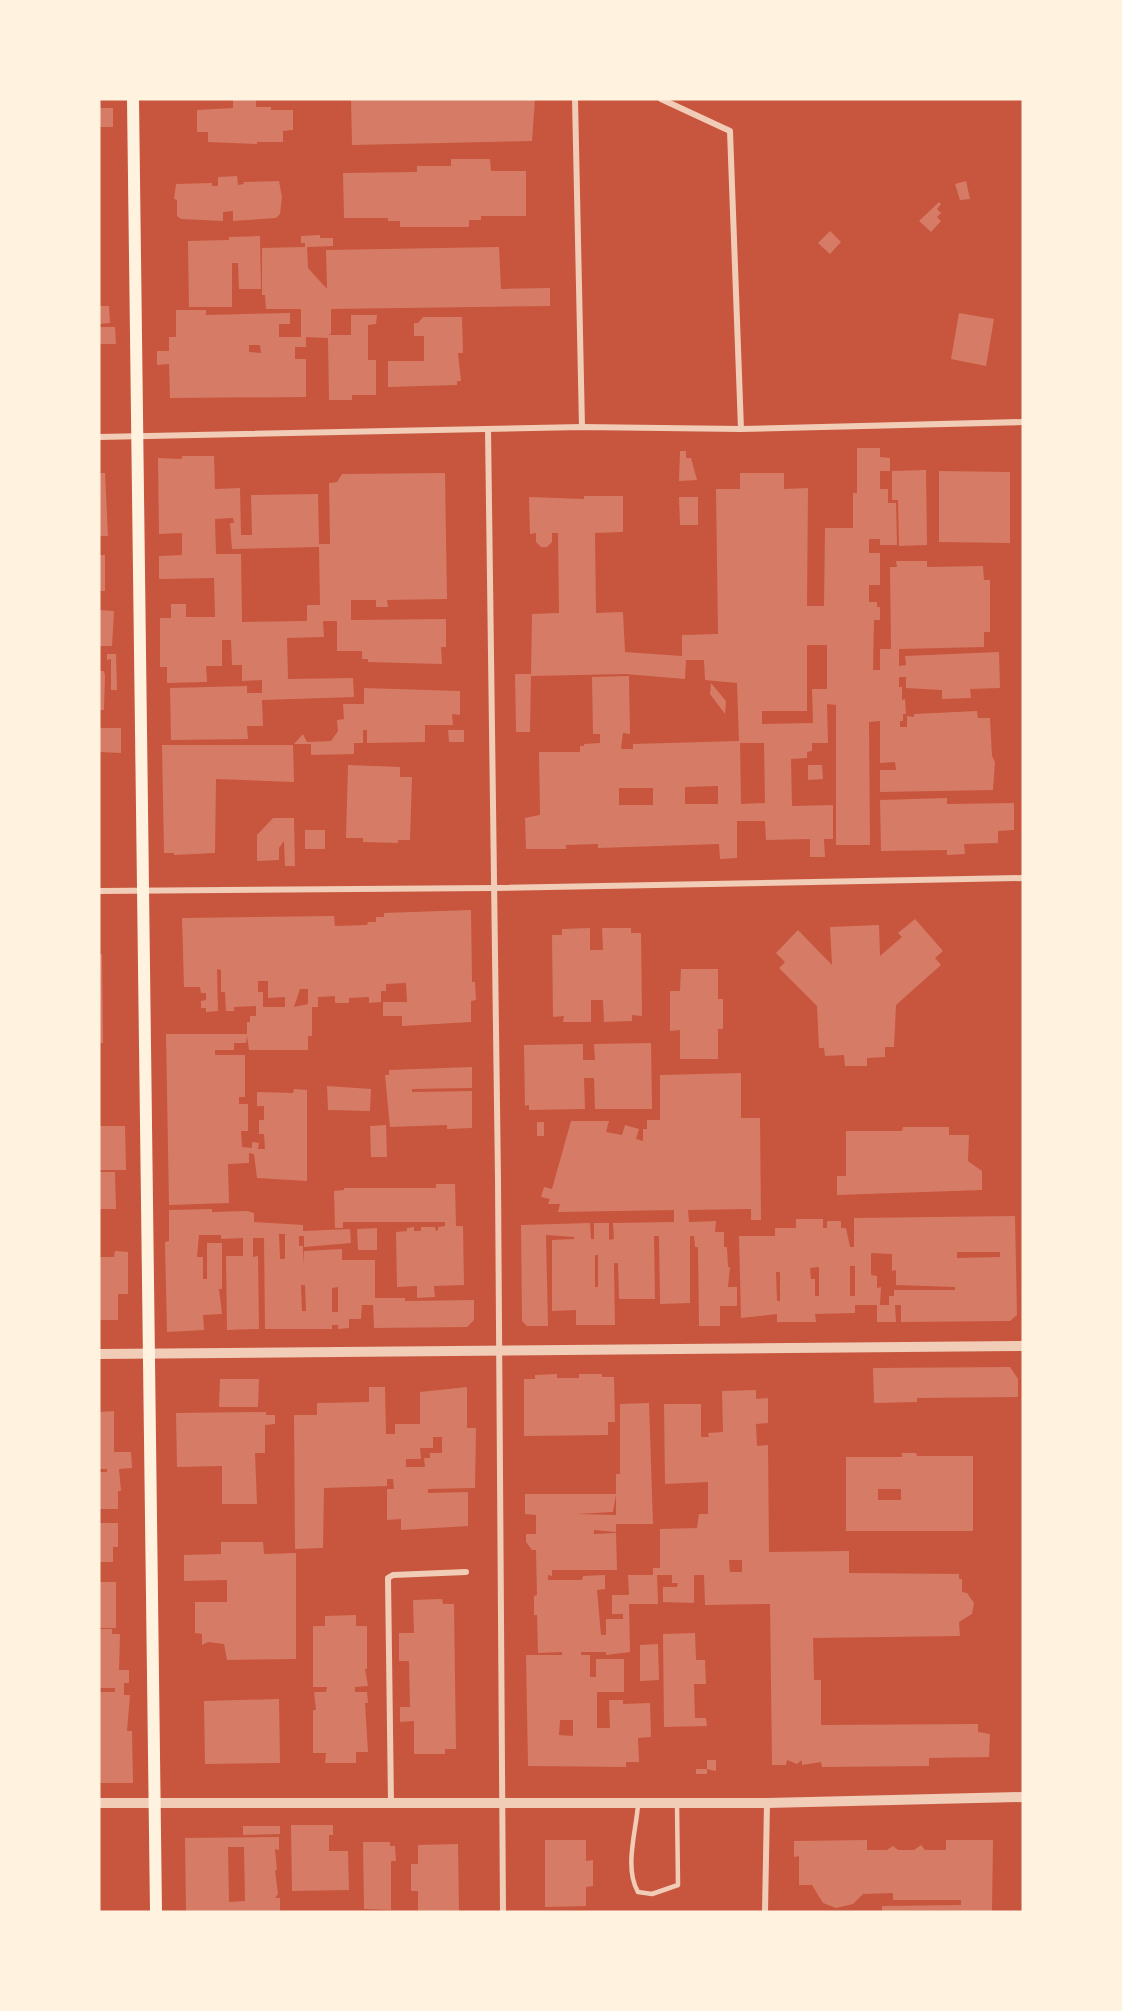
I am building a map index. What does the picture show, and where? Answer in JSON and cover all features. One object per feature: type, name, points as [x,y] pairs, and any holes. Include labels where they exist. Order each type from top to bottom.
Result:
[{"type":"main road","points":[[133,99],[156,1912]]},
{"type":"street","points":[[575,99],[582,427]]},
{"type":"street","points":[[661,99],[730,131],[741,429]]},
{"type":"street","points":[[99,437],[582,427],[741,429],[1023,422]]},
{"type":"street","points":[[488,429],[503,1912]]},
{"type":"street","points":[[99,891],[494,888],[1023,878]]},
{"type":"street","points":[[99,1354],[1023,1346]]},
{"type":"street","points":[[391,1803],[388,1578],[393,1575],[466,1572]]},
{"type":"street","points":[[99,1803],[767,1803],[1023,1797]]},
{"type":"street","points":[[765,1912],[767,1803]]},
{"type":"lane","points":[[638,1802],[631,1868],[632,1882],[639,1892],[652,1894],[678,1885],[677,1802]]},
{"type":"building","points":[[233,99],[256,99],[256,107],[293,110],[293,130],[283,131],[283,142],[257,142],[257,144],[208,142],[208,132],[197,132],[197,110],[233,108]]},
{"type":"building","points":[[351,99],[535,99],[532,141],[352,145]]},
{"type":"building","points":[[99,108],[113,108],[113,127],[99,127]]},
{"type":"building","points":[[451,159],[490,159],[491,171],[526,171],[526,216],[481,216],[481,220],[469,220],[469,227],[400,227],[400,221],[388,221],[388,218],[344,218],[343,173],[417,172],[417,166],[451,166]]},
{"type":"building","points":[[237,176],[238,185],[244,184],[243,182],[279,181],[282,197],[280,214],[276,218],[233,221],[233,211],[223,212],[223,221],[181,219],[177,216],[177,200],[174,199],[176,184],[212,183],[212,186],[218,186],[218,177]]},
{"type":"building","points":[[966,181],[970,199],[960,200],[955,184]]},
{"type":"building","points":[[939,202],[941,204],[937,209],[941,213],[937,217],[941,221],[931,232],[919,221]]},
{"type":"building","points":[[830,231],[841,242],[830,254],[818,243]]},
{"type":"building","points":[[320,235],[320,238],[333,238],[333,246],[307,247],[308,268],[327,289],[326,250],[499,247],[501,289],[550,288],[550,306],[331,309],[331,334],[328,335],[351,335],[351,315],[377,315],[376,324],[368,325],[368,360],[376,360],[376,395],[352,395],[352,400],[329,400],[328,338],[306,337],[306,347],[295,347],[295,359],[306,359],[306,397],[170,398],[169,364],[157,365],[157,351],[169,351],[169,337],[176,337],[176,310],[206,310],[206,315],[290,313],[290,324],[279,324],[279,337],[301,337],[301,309],[266,309],[265,295],[262,295],[262,248],[305,247],[305,243],[301,243],[301,236]],"holes":[[[249,345],[260,345],[261,353],[249,352]]]},
{"type":"building","points":[[260,236],[261,289],[239,289],[238,263],[232,263],[232,307],[189,307],[188,241],[229,240],[229,237]]},
{"type":"building","points":[[99,306],[109,306],[110,323],[99,324]]},
{"type":"building","points":[[959,313],[994,319],[986,366],[951,359]]},
{"type":"building","points":[[423,317],[462,317],[463,353],[458,353],[461,381],[457,381],[457,385],[388,387],[388,361],[424,361],[424,336],[414,336],[414,323],[418,323]]},
{"type":"building","points":[[99,327],[115,327],[116,344],[99,344]]},
{"type":"building","points":[[857,448],[880,448],[880,457],[890,458],[890,471],[880,471],[880,489],[888,489],[888,503],[896,503],[897,545],[880,545],[880,539],[869,539],[869,553],[880,553],[880,585],[869,585],[869,602],[877,602],[877,607],[880,607],[880,620],[874,620],[873,670],[880,670],[880,649],[891,649],[890,567],[897,567],[896,561],[927,561],[927,567],[983,566],[984,580],[990,580],[990,632],[984,632],[984,647],[899,649],[899,666],[906,665],[905,656],[999,652],[1000,688],[970,689],[971,698],[942,699],[942,690],[906,688],[906,677],[899,677],[899,687],[902,687],[902,700],[905,699],[906,714],[903,714],[900,727],[907,727],[907,716],[914,717],[914,714],[977,711],[978,718],[990,718],[992,756],[995,762],[993,790],[880,792],[880,770],[896,770],[895,762],[880,763],[880,721],[869,722],[870,845],[836,845],[836,705],[827,704],[828,743],[812,743],[812,751],[807,752],[807,758],[791,759],[792,806],[833,805],[833,839],[824,839],[825,857],[810,857],[810,839],[766,840],[765,821],[737,821],[737,858],[720,859],[719,844],[598,848],[598,844],[566,845],[566,849],[526,849],[525,818],[540,815],[539,752],[580,752],[580,746],[584,744],[600,743],[600,734],[593,734],[592,677],[629,676],[630,734],[623,733],[621,749],[633,749],[633,744],[739,741],[737,683],[705,680],[704,660],[686,660],[685,679],[625,674],[531,676],[532,614],[559,613],[558,533],[552,533],[552,542],[547,547],[541,547],[536,542],[536,533],[530,534],[529,497],[584,499],[584,496],[623,496],[623,532],[595,533],[596,613],[623,612],[625,652],[682,656],[682,635],[718,634],[716,489],[740,489],[740,473],[784,473],[784,489],[808,488],[807,606],[824,606],[825,528],[853,528],[853,493],[857,493]],"holes":[[[807,645],[827,645],[827,689],[812,689],[813,723],[762,724],[762,711],[807,711]],[[740,743],[764,743],[765,803],[741,804]],[[718,786],[718,804],[685,804],[685,787]],[[619,788],[653,788],[653,805],[619,805]]]},
{"type":"building","points":[[680,451],[686,451],[686,458],[691,458],[697,480],[679,481]]},
{"type":"building","points":[[182,456],[214,456],[215,489],[240,488],[241,535],[252,535],[251,495],[318,494],[319,544],[330,544],[329,483],[337,482],[342,474],[445,473],[447,599],[387,600],[388,607],[376,607],[376,600],[351,600],[351,620],[446,619],[446,647],[441,647],[442,664],[368,662],[368,659],[362,659],[362,651],[337,651],[337,621],[323,621],[324,637],[287,638],[288,679],[353,678],[354,697],[262,700],[263,726],[247,726],[248,739],[171,740],[170,688],[247,686],[247,693],[262,693],[262,680],[242,681],[242,665],[232,665],[231,640],[222,640],[222,666],[206,666],[207,682],[167,683],[167,667],[160,667],[160,618],[171,618],[171,604],[186,604],[186,617],[215,617],[214,578],[159,579],[159,556],[182,555],[182,533],[159,534],[158,458],[182,459]],"holes":[[[233,518],[234,523],[230,523],[232,549],[319,547],[320,605],[307,605],[307,621],[242,622],[241,554],[216,554],[215,519]]]},
{"type":"building","points":[[926,470],[927,545],[899,546],[898,500],[892,500],[892,471]]},
{"type":"building","points":[[939,471],[1010,472],[1010,543],[939,542]]},
{"type":"building","points":[[99,473],[105,473],[108,536],[99,536]]},
{"type":"building","points":[[679,497],[698,497],[698,525],[680,525]]},
{"type":"building","points":[[99,555],[105,555],[105,591],[99,591]]},
{"type":"building","points":[[99,610],[114,611],[112,646],[99,646]]},
{"type":"building","points":[[107,654],[116,654],[117,690],[111,690],[111,659],[107,660]]},
{"type":"building","points":[[99,671],[104,671],[105,676],[104,710],[99,710]]},
{"type":"building","points":[[515,674],[531,674],[530,732],[516,732]]},
{"type":"building","points":[[711,683],[726,701],[725,714],[710,694]]},
{"type":"building","points":[[364,688],[460,691],[460,715],[452,714],[453,725],[425,725],[425,742],[367,743],[367,730],[363,730],[363,743],[354,743],[354,754],[311,755],[311,744],[294,744],[303,734],[307,742],[331,741],[338,731],[337,720],[344,719],[343,704],[364,704]]},
{"type":"building","points":[[99,728],[121,728],[121,753],[99,752]]},
{"type":"building","points":[[448,730],[464,730],[464,742],[449,742]]},
{"type":"building","points":[[162,745],[293,745],[294,782],[216,779],[215,853],[174,855],[174,853],[164,853]]},
{"type":"building","points":[[348,765],[400,767],[400,777],[412,777],[410,840],[398,840],[398,843],[363,842],[363,838],[346,838]]},
{"type":"building","points":[[808,765],[822,765],[823,779],[808,780]]},
{"type":"building","points":[[947,798],[947,804],[1014,803],[1014,830],[998,831],[998,843],[964,844],[965,854],[947,855],[947,850],[881,851],[880,800]]},
{"type":"building","points":[[273,818],[294,818],[295,866],[285,866],[284,841],[279,848],[279,860],[257,861],[257,835]]},
{"type":"building","points":[[305,830],[325,830],[325,849],[305,849]]},
{"type":"building","points":[[471,910],[472,982],[475,982],[476,1000],[471,1001],[471,1022],[402,1026],[402,1016],[383,1016],[383,1002],[407,1002],[406,983],[386,984],[386,991],[381,991],[381,1002],[369,1003],[369,997],[349,998],[349,1003],[335,1003],[335,996],[318,997],[318,1007],[312,1007],[312,1036],[308,1036],[308,1050],[249,1050],[247,1036],[246,1043],[234,1043],[234,1050],[215,1050],[215,1055],[245,1055],[245,1097],[239,1097],[239,1104],[248,1104],[248,1131],[241,1131],[242,1147],[252,1148],[252,1142],[259,1143],[258,1149],[265,1149],[264,1134],[259,1134],[259,1120],[264,1120],[264,1106],[257,1106],[257,1092],[293,1093],[294,1089],[307,1090],[307,1181],[257,1178],[254,1154],[249,1153],[249,1163],[228,1164],[229,1203],[169,1205],[166,1034],[247,1034],[247,1022],[250,1022],[250,1016],[256,1016],[256,1006],[234,1007],[234,1011],[226,1011],[225,992],[221,992],[221,970],[217,969],[218,1011],[206,1012],[206,1008],[201,1008],[201,1001],[206,1000],[206,993],[201,993],[200,987],[184,987],[182,918],[334,916],[335,926],[367,925],[368,922],[376,922],[376,917],[384,917],[384,913]],"holes":[[[258,981],[268,981],[268,998],[285,997],[285,1007],[263,1007],[263,992],[258,992]],[[300,989],[308,989],[308,1004],[294,1007]]]},
{"type":"building","points":[[915,919],[943,951],[935,958],[941,965],[896,1005],[894,1047],[885,1047],[885,1057],[867,1058],[867,1066],[845,1066],[844,1055],[825,1056],[824,1048],[819,1048],[817,1006],[779,968],[785,962],[776,953],[798,930],[832,965],[830,927],[879,925],[880,956],[902,937],[898,933]]},
{"type":"building","points":[[590,928],[590,950],[603,950],[602,928],[631,928],[631,933],[641,933],[642,1016],[632,1015],[632,1021],[604,1022],[603,1000],[591,1000],[591,1022],[563,1022],[564,1016],[553,1017],[552,935],[562,935],[562,929]]},
{"type":"building","points":[[99,954],[102,954],[103,1043],[99,1043]]},
{"type":"building","points":[[681,969],[718,969],[718,999],[723,999],[723,1029],[718,1029],[718,1059],[680,1059],[680,1030],[670,1031],[670,991],[680,991]]},
{"type":"building","points":[[651,1043],[652,1109],[595,1109],[594,1078],[584,1078],[585,1109],[529,1110],[529,1105],[525,1106],[524,1045],[583,1044],[583,1060],[595,1060],[594,1044]]},
{"type":"building","points":[[472,1067],[472,1088],[412,1089],[412,1092],[472,1091],[472,1128],[447,1129],[447,1125],[390,1127],[385,1075],[389,1075],[389,1070]]},
{"type":"building","points":[[741,1073],[741,1118],[760,1118],[761,1220],[751,1220],[751,1209],[688,1210],[689,1222],[716,1221],[715,1232],[724,1232],[724,1247],[727,1247],[728,1267],[730,1267],[728,1287],[737,1287],[737,1306],[720,1306],[720,1326],[699,1326],[698,1247],[695,1247],[694,1236],[690,1236],[690,1303],[660,1304],[659,1236],[654,1236],[655,1299],[619,1299],[618,1263],[614,1263],[615,1325],[576,1325],[576,1310],[552,1311],[552,1240],[574,1239],[574,1237],[546,1235],[548,1326],[527,1326],[522,1321],[521,1225],[590,1223],[591,1239],[594,1239],[594,1223],[609,1223],[609,1240],[614,1239],[613,1223],[674,1222],[674,1210],[558,1212],[560,1204],[548,1204],[550,1199],[541,1197],[544,1187],[552,1189],[571,1121],[609,1121],[606,1132],[622,1135],[625,1125],[639,1129],[636,1139],[643,1141],[643,1129],[647,1129],[647,1120],[660,1120],[660,1075]],"holes":[[[595,1255],[598,1255],[598,1287],[595,1287]]]},
{"type":"building","points":[[327,1086],[371,1089],[370,1111],[328,1110]]},
{"type":"building","points":[[537,1122],[544,1122],[544,1136],[537,1136]]},
{"type":"building","points":[[386,1125],[387,1157],[371,1157],[370,1126]]},
{"type":"building","points":[[99,1126],[125,1126],[126,1170],[99,1170]]},
{"type":"building","points":[[903,1127],[949,1127],[949,1135],[969,1135],[968,1161],[982,1171],[982,1190],[837,1195],[837,1176],[846,1176],[846,1131],[902,1131]]},
{"type":"building","points":[[99,1172],[115,1172],[116,1209],[99,1209]]},
{"type":"building","points":[[436,1184],[455,1184],[456,1226],[463,1226],[464,1285],[434,1286],[435,1297],[417,1298],[417,1286],[397,1287],[396,1232],[407,1231],[407,1228],[414,1227],[414,1231],[421,1231],[421,1227],[435,1227],[436,1231],[438,1227],[445,1226],[445,1222],[343,1222],[343,1228],[335,1228],[334,1191],[344,1190],[344,1188],[436,1188]]},
{"type":"building","points":[[169,1210],[247,1211],[254,1213],[254,1222],[303,1225],[303,1231],[350,1229],[351,1243],[304,1247],[304,1236],[299,1236],[299,1246],[303,1246],[303,1265],[304,1251],[342,1249],[342,1260],[375,1260],[375,1298],[405,1298],[405,1301],[474,1300],[474,1320],[467,1327],[374,1328],[373,1305],[362,1305],[361,1319],[349,1319],[349,1328],[338,1329],[338,1325],[332,1325],[332,1329],[265,1329],[264,1238],[253,1238],[253,1257],[258,1256],[259,1329],[227,1330],[226,1256],[243,1256],[243,1238],[221,1239],[221,1235],[199,1235],[197,1257],[203,1257],[203,1279],[207,1279],[207,1243],[222,1243],[222,1289],[219,1289],[222,1314],[203,1315],[204,1330],[167,1332],[165,1242],[169,1241]],"holes":[[[279,1234],[285,1234],[285,1259],[280,1259]],[[301,1285],[305,1285],[306,1311],[302,1311]],[[338,1287],[338,1312],[332,1312],[332,1288]]]},
{"type":"building","points":[[1015,1216],[1017,1315],[1010,1321],[901,1322],[901,1305],[895,1305],[896,1322],[877,1322],[877,1305],[855,1305],[855,1313],[815,1314],[816,1322],[777,1322],[777,1314],[741,1318],[739,1236],[775,1236],[775,1228],[796,1228],[796,1219],[823,1219],[823,1228],[827,1228],[827,1221],[841,1221],[841,1228],[846,1228],[850,1247],[854,1247],[854,1218]],"holes":[[[957,1252],[1000,1252],[1000,1257],[957,1258]],[[871,1253],[892,1254],[892,1271],[896,1270],[896,1285],[955,1287],[955,1290],[894,1290],[894,1296],[889,1296],[889,1305],[880,1305],[881,1287],[877,1288],[877,1276],[871,1275]],[[850,1266],[855,1266],[855,1296],[850,1296]],[[819,1267],[819,1296],[815,1296],[815,1279],[811,1279],[810,1268]],[[776,1272],[780,1272],[780,1301],[777,1301]]]},
{"type":"building","points":[[377,1228],[377,1250],[358,1250],[357,1229]]},
{"type":"building","points":[[115,1251],[128,1252],[128,1294],[118,1294],[118,1320],[99,1320],[99,1257],[114,1257]]},
{"type":"building","points":[[1010,1367],[1018,1379],[1018,1397],[917,1398],[917,1402],[874,1403],[873,1368]]},
{"type":"building","points":[[557,1374],[557,1378],[579,1378],[579,1374],[602,1374],[602,1377],[614,1377],[615,1422],[608,1422],[608,1435],[524,1436],[524,1379],[535,1379],[535,1375]]},
{"type":"building","points":[[220,1379],[259,1379],[258,1407],[219,1407]]},
{"type":"building","points":[[369,1387],[385,1387],[386,1434],[395,1434],[395,1424],[420,1424],[420,1392],[467,1387],[467,1428],[476,1428],[475,1488],[428,1489],[428,1493],[468,1492],[468,1526],[401,1530],[401,1519],[387,1520],[387,1489],[394,1489],[393,1479],[387,1479],[387,1486],[324,1488],[323,1548],[295,1549],[294,1415],[317,1415],[317,1403],[369,1402]],"holes":[[[433,1437],[442,1437],[442,1453],[430,1453],[430,1458],[424,1458],[425,1467],[406,1467],[406,1459],[421,1459],[420,1448],[433,1448]]]},
{"type":"building","points":[[756,1390],[756,1399],[768,1398],[768,1423],[756,1424],[757,1446],[768,1445],[769,1552],[849,1551],[849,1573],[959,1574],[959,1579],[962,1579],[962,1592],[967,1593],[974,1603],[972,1614],[959,1622],[960,1636],[813,1638],[814,1680],[821,1680],[821,1725],[978,1724],[978,1732],[990,1734],[989,1757],[929,1758],[929,1766],[822,1767],[821,1762],[802,1765],[802,1760],[797,1764],[787,1760],[786,1765],[772,1765],[770,1604],[705,1605],[704,1575],[694,1575],[694,1603],[663,1602],[663,1587],[677,1587],[678,1583],[672,1583],[672,1575],[657,1575],[658,1604],[629,1604],[630,1652],[606,1655],[606,1652],[581,1652],[581,1655],[590,1655],[590,1677],[596,1677],[596,1659],[624,1659],[624,1692],[597,1692],[597,1728],[610,1728],[609,1700],[623,1700],[623,1704],[650,1703],[651,1737],[638,1738],[639,1762],[626,1762],[626,1767],[528,1766],[526,1655],[562,1655],[562,1652],[538,1653],[537,1615],[534,1615],[534,1596],[537,1595],[536,1550],[532,1550],[526,1542],[526,1534],[536,1534],[536,1515],[525,1514],[525,1494],[616,1494],[616,1474],[620,1474],[620,1404],[649,1403],[653,1524],[616,1524],[616,1532],[594,1530],[594,1534],[616,1533],[617,1570],[552,1570],[552,1576],[548,1575],[548,1580],[582,1580],[583,1576],[605,1575],[605,1589],[597,1590],[601,1635],[606,1635],[606,1619],[623,1619],[623,1614],[612,1614],[612,1595],[629,1595],[628,1575],[653,1575],[653,1568],[660,1568],[660,1529],[697,1528],[699,1514],[708,1514],[708,1482],[665,1484],[664,1404],[701,1404],[701,1437],[709,1437],[708,1433],[723,1432],[722,1391]],"holes":[[[616,1494],[616,1515],[576,1514],[613,1512]],[[729,1560],[742,1560],[742,1572],[730,1572]],[[560,1720],[573,1720],[573,1736],[559,1735]]]},
{"type":"building","points":[[114,1411],[114,1452],[131,1452],[132,1468],[119,1469],[121,1491],[118,1491],[118,1509],[99,1509],[99,1472],[107,1472],[107,1469],[99,1469],[99,1412]]},
{"type":"building","points":[[266,1412],[266,1415],[275,1415],[275,1424],[265,1425],[265,1453],[255,1453],[257,1504],[222,1504],[222,1466],[177,1467],[176,1413]]},
{"type":"building","points":[[902,1453],[916,1453],[917,1456],[973,1456],[973,1531],[846,1531],[846,1457],[902,1457]],"holes":[[[878,1489],[901,1489],[901,1500],[878,1500]]]},
{"type":"building","points":[[99,1523],[118,1523],[118,1547],[113,1547],[113,1562],[99,1562]]},
{"type":"building","points":[[221,1542],[263,1542],[264,1554],[296,1553],[296,1659],[227,1660],[224,1644],[208,1642],[202,1645],[202,1634],[195,1633],[195,1602],[227,1602],[227,1580],[184,1581],[184,1555],[221,1554]]},
{"type":"building","points":[[99,1582],[116,1582],[116,1628],[99,1628]]},
{"type":"building","points":[[442,1599],[443,1604],[454,1604],[456,1749],[445,1749],[445,1754],[414,1754],[414,1721],[400,1722],[400,1707],[410,1707],[409,1661],[399,1661],[399,1633],[414,1633],[413,1600]]},
{"type":"building","points":[[356,1615],[356,1626],[367,1626],[367,1669],[365,1669],[368,1686],[355,1687],[355,1692],[367,1692],[368,1703],[365,1703],[368,1752],[356,1752],[356,1763],[325,1763],[326,1753],[313,1753],[313,1710],[316,1710],[314,1692],[326,1692],[327,1687],[313,1687],[313,1626],[325,1626],[325,1616]]},
{"type":"building","points":[[100,1629],[112,1629],[112,1634],[120,1634],[119,1670],[129,1670],[129,1683],[124,1683],[124,1695],[130,1695],[127,1731],[132,1731],[133,1783],[100,1783],[99,1692],[115,1692],[115,1688],[99,1688]]},
{"type":"building","points":[[695,1633],[696,1660],[705,1660],[706,1684],[694,1684],[695,1718],[706,1718],[707,1726],[664,1727],[663,1634]]},
{"type":"building","points":[[658,1644],[659,1680],[640,1681],[640,1645]]},
{"type":"building","points":[[279,1699],[280,1763],[205,1764],[204,1701]]},
{"type":"building","points":[[707,1760],[716,1760],[716,1771],[707,1769]]},
{"type":"building","points":[[696,1769],[707,1769],[707,1774],[696,1774]]},
{"type":"building","points":[[291,1825],[333,1825],[333,1835],[329,1835],[329,1851],[348,1851],[349,1890],[292,1891]]},
{"type":"building","points":[[243,1826],[280,1826],[280,1834],[243,1835]]},
{"type":"building","points":[[279,1837],[279,1850],[275,1849],[278,1894],[275,1898],[280,1898],[280,1912],[186,1912],[185,1838]],"holes":[[[228,1847],[244,1847],[245,1901],[229,1902]]]},
{"type":"building","points":[[545,1840],[586,1840],[586,1861],[593,1860],[593,1886],[586,1887],[586,1906],[545,1907]]},
{"type":"building","points":[[867,1840],[867,1850],[887,1850],[893,1846],[898,1850],[914,1850],[921,1845],[925,1850],[946,1850],[946,1840],[993,1840],[992,1912],[882,1912],[882,1906],[961,1905],[961,1900],[893,1900],[893,1893],[863,1894],[853,1904],[836,1908],[823,1903],[812,1885],[799,1885],[799,1856],[794,1857],[794,1841]]},
{"type":"building","points":[[363,1842],[390,1842],[390,1846],[395,1846],[396,1861],[391,1861],[391,1910],[364,1909]]},
{"type":"building","points":[[458,1844],[459,1911],[418,1911],[418,1891],[411,1891],[411,1864],[418,1864],[418,1845]]}]
